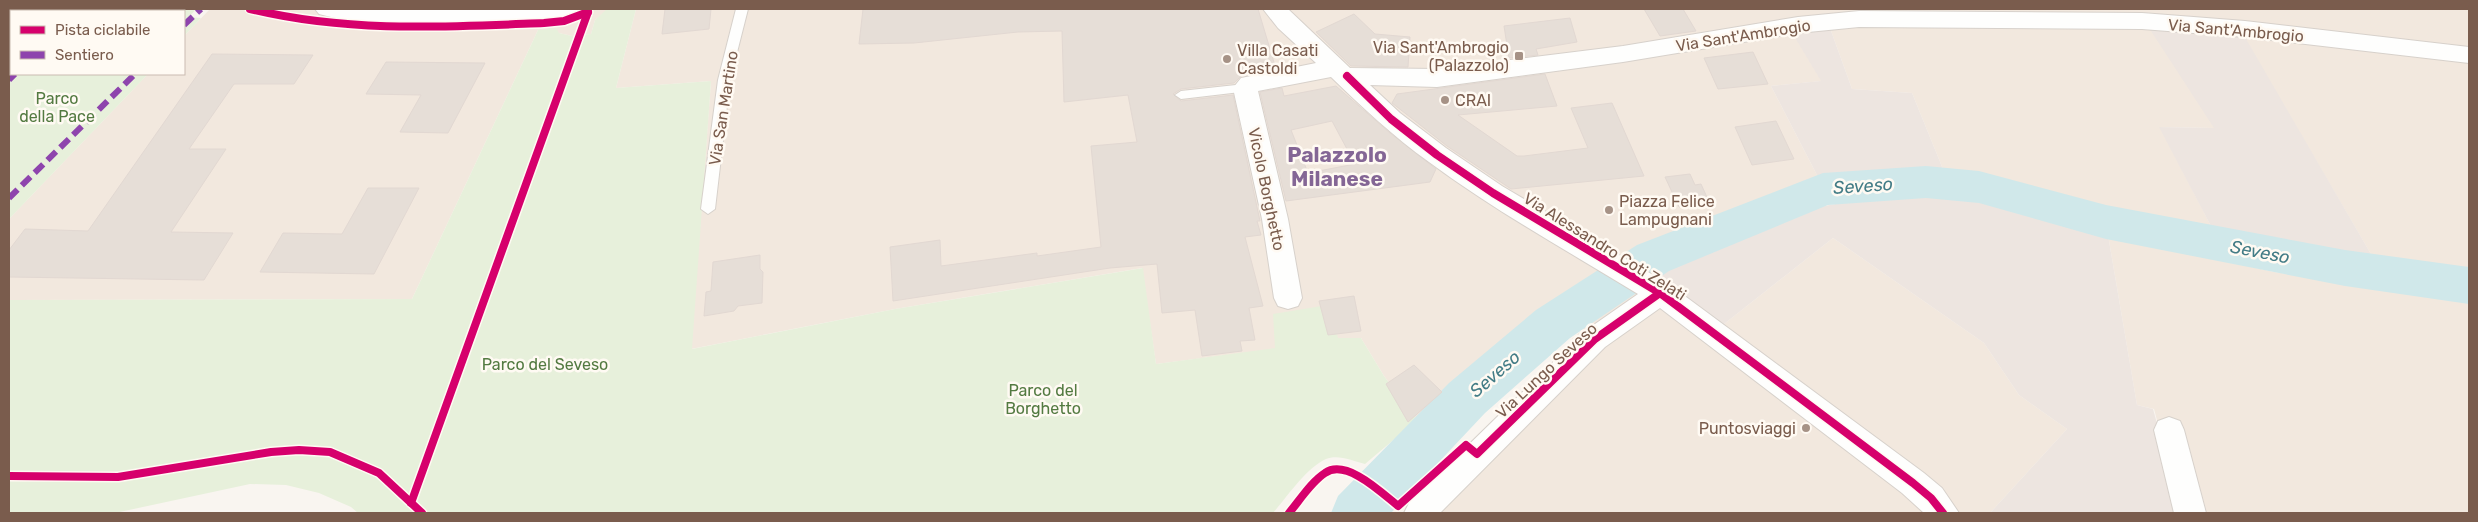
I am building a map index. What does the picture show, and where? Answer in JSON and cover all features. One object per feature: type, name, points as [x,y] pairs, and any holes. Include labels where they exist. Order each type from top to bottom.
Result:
[{"type":"street","points":[[327,9],[419,19],[518,14],[547,16],[569,9]]},
{"type":"street","name":"Via Alessandro Coti Zelati","points":[[1275,9],[1286,22],[1391,118],[1437,155],[1493,193],[1654,289],[1913,483],[1931,498],[1943,513]]},
{"type":"street","name":"Via Sant'Ambrogio","points":[[1248,86],[1341,72],[1436,78],[1623,54],[1794,17],[2074,20],[2191,17],[2469,55]]},
{"type":"street","name":"Vicolo Borghetto","points":[[1248,86],[1275,219],[1288,298]]},
{"type":"street","name":"Via Lungo Seveso","points":[[1420,513],[1477,454],[1595,339],[1654,289]]},
{"type":"street","points":[[2169,430],[2190,513]]},
{"type":"lane","name":"Via San Martino","points":[[708,208],[724,80],[742,9]]},
{"type":"lane","points":[[1180,95],[1248,86]]},
{"type":"shaded area","points":[[210,9],[314,9],[335,14],[562,14],[571,9],[609,9],[595,20],[591,34],[572,36],[538,30],[412,299],[9,300],[9,219],[147,75],[185,75],[185,35]]},
{"type":"shaded area","points":[[636,9],[2469,9],[2469,273],[2375,261],[2241,32],[2214,128],[2160,127],[2215,234],[2045,194],[2013,181],[1945,174],[1912,93],[1852,89],[1830,28],[1822,81],[1771,86],[1819,179],[1647,243],[1510,336],[1417,420],[1384,376],[1361,338],[1156,364],[1142,268],[895,309],[691,349],[711,81],[616,88]]},
{"type":"shaded area","points":[[1830,28],[1852,89],[1912,93],[1945,174],[1819,179],[1771,86],[1821,81],[1791,31]]},
{"type":"shaded area","points":[[2149,28],[2242,32],[2375,261],[2215,234],[2159,127],[2214,128]]},
{"type":"shaded area","points":[[1926,196],[1990,202],[2108,235],[2137,405],[2153,409],[2182,513],[1990,513],[2067,429],[2019,395],[1984,343],[1833,238],[1719,328],[1651,278],[1696,254],[1824,206],[1858,200]]},
{"type":"shaded area","points":[[2108,235],[2274,272],[2469,300],[2469,513],[2182,513],[2154,409],[2137,405]]},
{"type":"shaded area","points":[[1833,238],[1984,343],[2019,395],[2067,429],[1990,513],[1413,513],[1577,349],[1572,339],[1615,301],[1628,296],[1651,278],[1719,328]]},
{"type":"green space","points":[[196,9],[189,17],[201,18],[185,35],[185,10],[30,10]]},
{"type":"green space","name":"Parco del Seveso","points":[[607,9],[636,9],[616,88],[711,81],[692,349],[895,309],[1143,268],[1156,364],[1275,348],[1273,314],[1328,305],[1338,338],[1361,338],[1384,376],[1417,420],[1365,464],[1346,458],[1335,457],[1319,463],[1304,476],[1273,513],[358,513],[351,507],[319,493],[286,485],[250,484],[115,513],[9,513],[9,300],[412,299],[538,30],[556,28],[559,33],[572,36],[591,34],[595,20]]},
{"type":"green space","name":"Parco della Pace","points":[[9,27],[10,75],[147,75],[9,219]]},
{"type":"building","points":[[665,9],[711,9],[709,29],[662,34]]},
{"type":"building","points":[[863,9],[1258,9],[1276,69],[1241,76],[1234,83],[1181,89],[1173,94],[1181,101],[1233,95],[1260,221],[1257,221],[1261,235],[1245,237],[1263,306],[1249,308],[1255,340],[1240,341],[1242,351],[1202,356],[1195,310],[1162,313],[1157,264],[1110,268],[893,301],[890,247],[940,240],[941,266],[1037,253],[1037,256],[1101,247],[1091,146],[1137,142],[1128,95],[1064,102],[1062,31],[1018,32],[914,43],[859,44]]},
{"type":"building","points":[[1644,9],[1683,9],[1696,31],[1660,36]]},
{"type":"building","points":[[1354,14],[1375,34],[1410,37],[1408,67],[1351,66],[1316,32]]},
{"type":"building","points":[[1570,18],[1577,42],[1536,49],[1538,55],[1509,58],[1504,26]]},
{"type":"building","points":[[1753,52],[1768,84],[1718,89],[1704,58]]},
{"type":"building","points":[[212,54],[313,55],[294,84],[234,84],[189,149],[226,149],[171,232],[233,233],[204,280],[9,277],[9,250],[25,229],[88,231]]},
{"type":"building","points":[[386,62],[485,63],[448,133],[400,132],[421,95],[366,94]]},
{"type":"building","points":[[1545,74],[1557,106],[1458,115],[1517,156],[1524,156],[1588,148],[1571,108],[1612,103],[1644,176],[1511,189],[1447,146],[1392,103],[1397,94]]},
{"type":"building","points":[[1336,86],[1390,133],[1436,169],[1430,182],[1286,201],[1260,92],[1282,88],[1284,96]],"holes":[[[1332,121],[1355,164],[1308,173],[1291,130]]]},
{"type":"building","points":[[1776,121],[1794,159],[1752,165],[1735,127]]},
{"type":"building","points":[[1690,174],[1695,185],[1701,184],[1710,204],[1679,207],[1665,177]]},
{"type":"building","points":[[368,188],[419,188],[374,274],[260,272],[283,233],[342,234]]},
{"type":"building","points":[[760,255],[760,269],[763,272],[762,303],[738,306],[734,311],[704,316],[706,292],[711,291],[713,262]]},
{"type":"building","points":[[1354,296],[1361,331],[1328,335],[1319,301]]},
{"type":"building","points":[[1414,365],[1442,392],[1408,422],[1386,384]]},
{"type":"waterway","name":"Seveso","points":[[1357,513],[1467,398],[1553,324],[1653,258],[1823,189],[1926,182],[1979,187],[2106,222],[2345,268],[2469,286]]},
{"type":"marked path","points":[[185,24],[201,9]]},
{"type":"marked path","points":[[9,80],[14,75]]},
{"type":"marked path","points":[[9,198],[134,75]]},
{"type":"cycle path","points":[[250,9],[323,23],[423,28],[544,23],[564,21],[588,12]]},
{"type":"cycle path","points":[[411,503],[588,12]]},
{"type":"cycle path","points":[[1347,76],[1391,119],[1437,155],[1493,193],[1660,293],[1913,483],[1931,498],[1943,513]]},
{"type":"cycle path","points":[[1289,513],[1321,476],[1334,469],[1353,473],[1398,506],[1466,445],[1477,454],[1595,339],[1660,293]]},
{"type":"cycle path","points":[[9,476],[118,477],[271,452],[299,450],[330,452],[379,473],[422,513]]},
{"type":"place","name":"Via Sant'Ambrogio (Palazzolo)","points":[[1519,56]]},
{"type":"place","name":"Villa Casati Castoldi","points":[[1227,59]]},
{"type":"place","name":"CRAI","points":[[1445,100]]},
{"type":"place","name":"Piazza Felice Lampugnani","points":[[1609,210]]},
{"type":"place","name":"Puntosviaggi","points":[[1806,428]]},
{"type":"district","name":"Palazzolo Milanese","points":[[1337,167]]},
{"type":"park label","name":"Parco del Borghetto","points":[[1043,399]]}]
